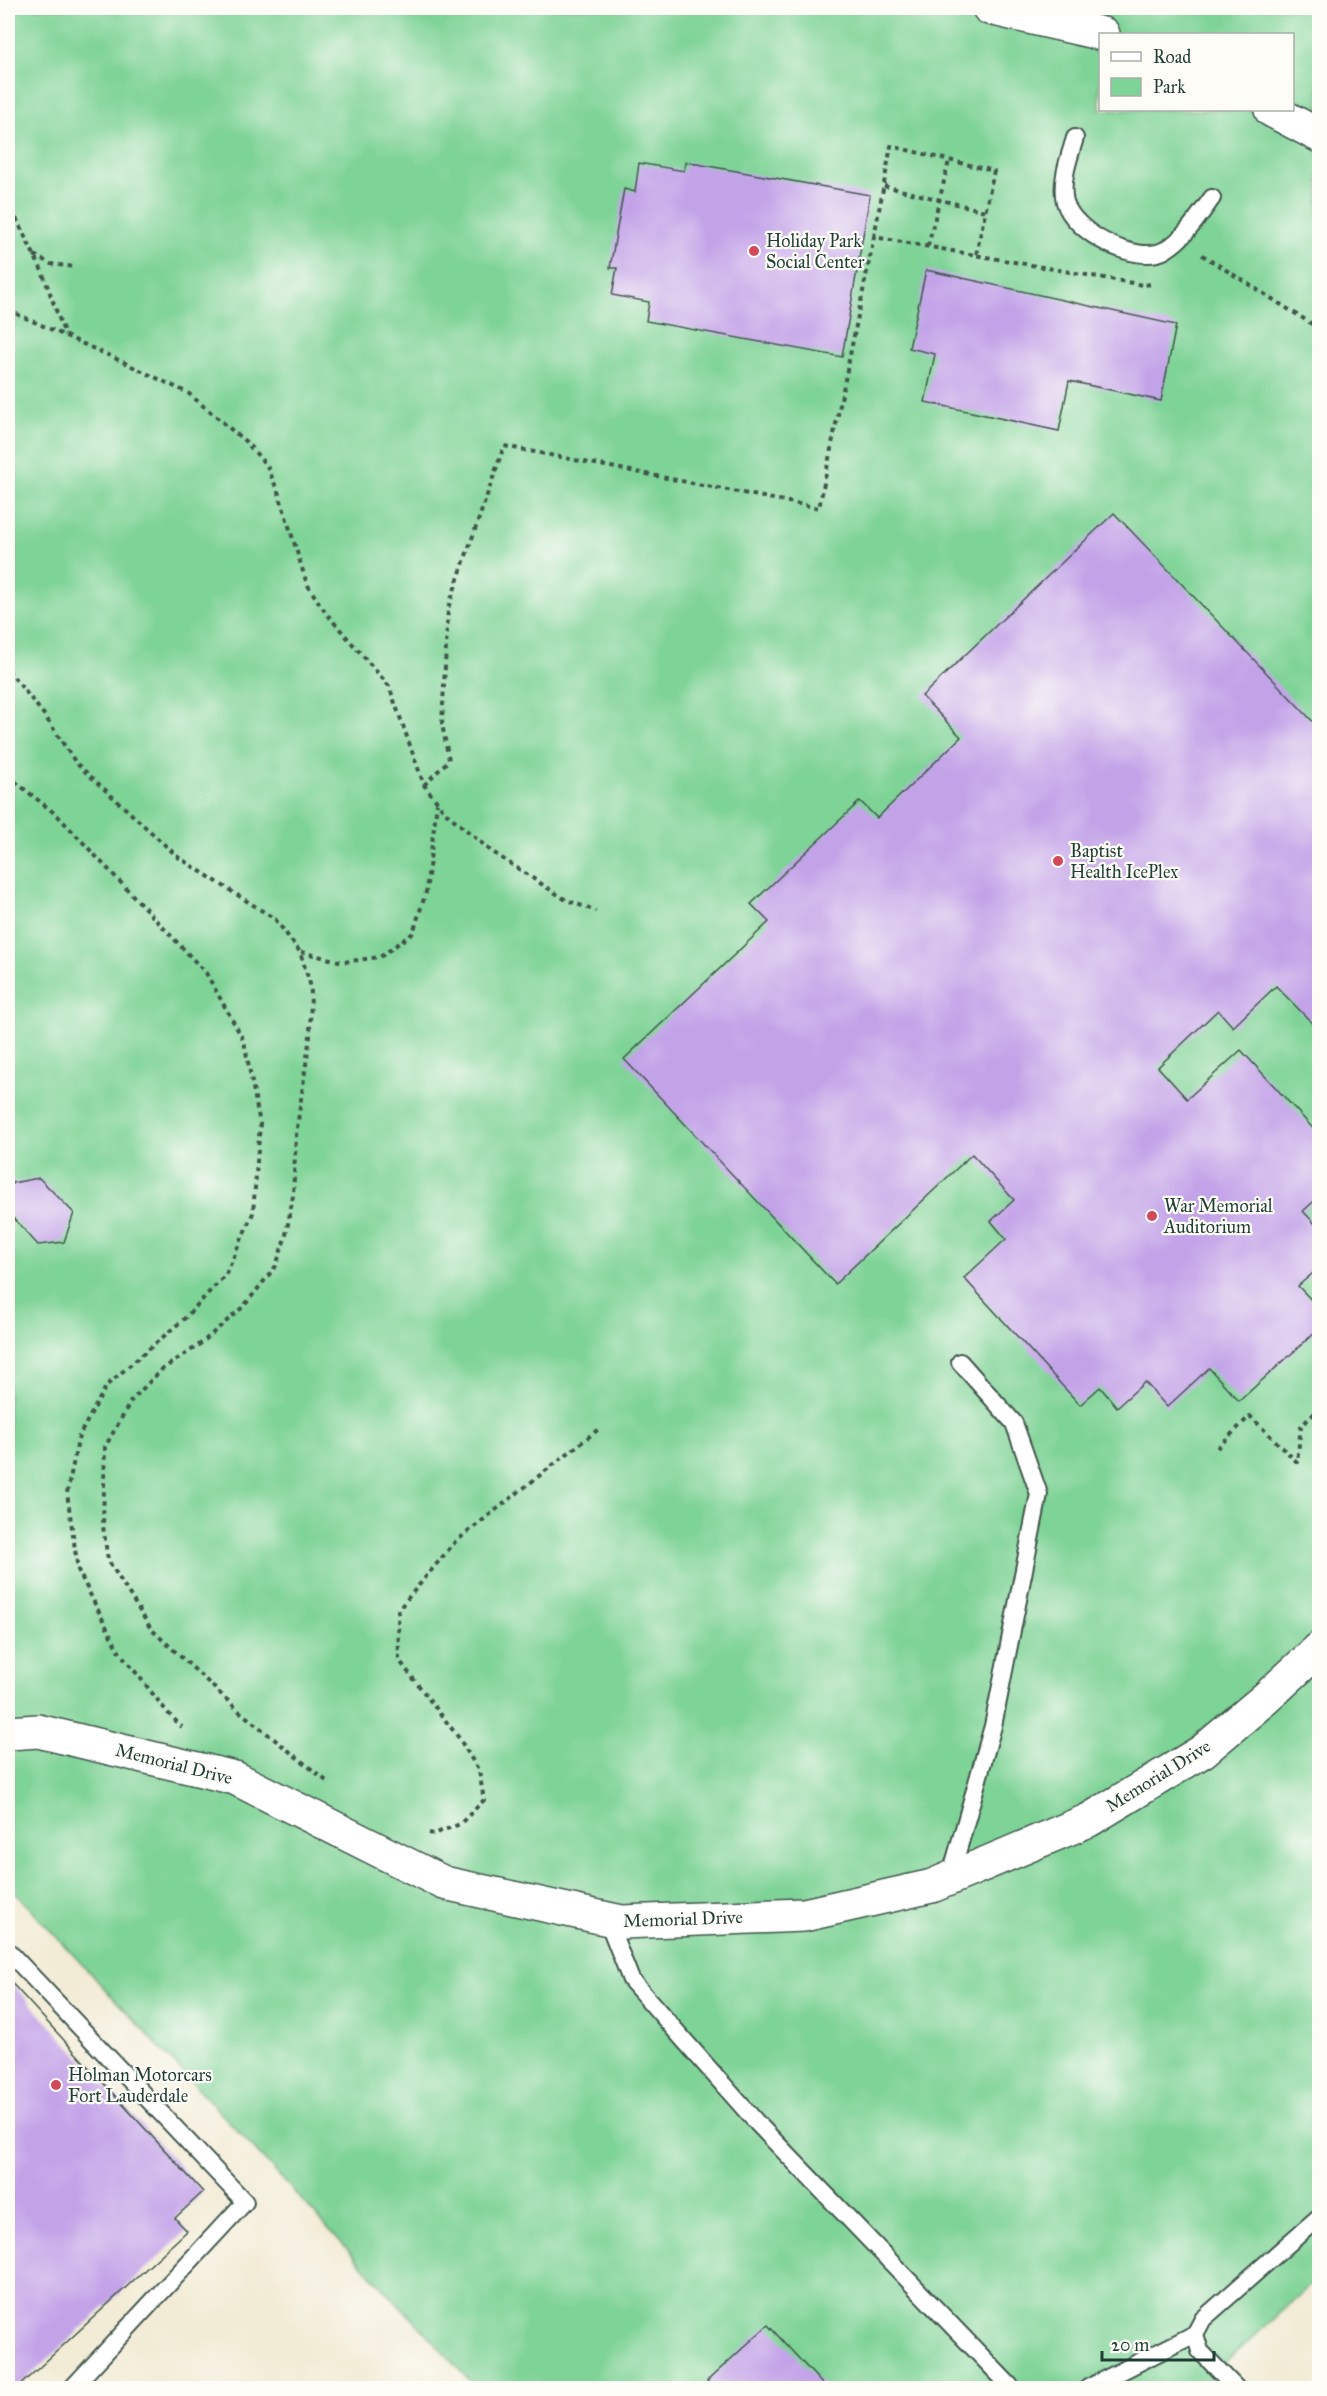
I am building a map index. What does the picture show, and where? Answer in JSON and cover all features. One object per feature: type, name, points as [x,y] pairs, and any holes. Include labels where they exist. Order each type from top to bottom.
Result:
[{"type":"street","points":[[989,8],[1099,33]]},
{"type":"street","points":[[1274,111],[1320,136]]},
{"type":"street","name":"Memorial Drive","points":[[8,1733],[38,1731],[235,1778],[444,1883],[622,1922],[804,1915],[932,1886],[1089,1820],[1203,1751],[1320,1648]]},
{"type":"lane","points":[[1075,138],[1065,176],[1065,203],[1081,227],[1101,242],[1140,254],[1163,251],[1183,237],[1212,198]]},
{"type":"lane","points":[[950,1878],[993,1726],[1039,1494],[1014,1423],[960,1362]]},
{"type":"lane","points":[[607,1919],[631,1980],[757,2123],[1012,2388]]},
{"type":"lane","points":[[8,1951],[245,2202],[72,2388]]},
{"type":"lane","points":[[1088,2388],[1195,2334],[1203,2319],[1320,2216]]},
{"type":"lane","points":[[1195,2334],[1200,2351],[1236,2388]]},
{"type":"path","points":[[424,785],[449,760],[442,724],[448,608],[504,446],[819,508],[891,146],[994,171],[976,255]]},
{"type":"path","points":[[928,246],[949,161]]},
{"type":"path","points":[[884,186],[986,211]]},
{"type":"path","points":[[8,202],[42,271],[64,335]]},
{"type":"path","points":[[874,237],[1143,285],[1155,283]]},
{"type":"path","points":[[1198,258],[1203,254],[1320,329]]},
{"type":"path","points":[[34,255],[51,264],[75,267]]},
{"type":"path","points":[[8,310],[188,393],[246,442],[267,466],[279,494],[307,584],[325,612],[389,686],[424,785],[445,812],[491,851],[566,900],[596,911]]},
{"type":"path","points":[[8,670],[45,717],[76,763],[178,857],[275,919],[300,952],[311,987],[310,1036],[296,1135],[293,1196],[286,1235],[276,1266],[244,1306],[199,1345],[161,1370],[131,1401],[105,1447],[103,1526],[108,1560],[151,1629],[238,1711],[333,1785]]},
{"type":"path","points":[[8,776],[58,816],[206,974],[244,1041],[260,1124],[253,1213],[226,1274],[185,1318],[107,1385],[79,1436],[67,1493],[78,1570],[118,1650],[184,1730]]},
{"type":"path","points":[[300,952],[343,962],[380,957],[413,933],[426,892],[437,802]]},
{"type":"path","points":[[1217,1449],[1250,1416],[1298,1462],[1301,1426],[1320,1408]]},
{"type":"path","points":[[423,1831],[434,1834],[460,1824],[484,1800],[479,1771],[459,1738],[399,1660],[398,1610],[455,1542],[600,1428]]},
{"type":"green space","points":[[8,8],[1319,8],[1319,2277],[1198,2388],[477,2388],[8,1885]]},
{"type":"building","points":[[686,162],[870,195],[842,357],[646,321],[649,302],[612,295],[617,268],[610,268],[624,189],[635,192],[639,163],[684,171]]},
{"type":"building","points":[[926,270],[1176,325],[1161,401],[1069,381],[1059,431],[925,402],[935,354],[909,348]]},
{"type":"building","name":"Baptist Health IcePlex","points":[[1114,513],[1320,729],[1320,1031],[1276,986],[1233,1027],[1218,1010],[1158,1067],[1187,1099],[1241,1050],[1320,1136],[1320,1196],[1303,1211],[1320,1229],[1320,1267],[1298,1286],[1320,1309],[1320,1328],[1239,1401],[1209,1368],[1167,1407],[1145,1382],[1117,1407],[1100,1387],[1080,1405],[964,1278],[1006,1239],[991,1221],[1014,1200],[972,1154],[835,1284],[624,1059],[769,922],[751,904],[860,801],[877,818],[961,737],[922,696]]},
{"type":"building","points":[[39,1178],[74,1213],[64,1242],[38,1245],[8,1212],[12,1183]]},
{"type":"building","name":"Holman Motorcars Fort Lauderdale","points":[[8,1979],[203,2192],[175,2218],[187,2231],[17,2388],[8,2388]]},
{"type":"building","points":[[768,2325],[826,2388],[714,2388],[707,2381]]},
{"type":"place","name":"Holiday Park Social Center","points":[[754,251]]},
{"type":"place","name":"Baptist Health IcePlex","points":[[1058,861]]},
{"type":"place","name":"War Memorial Auditorium","points":[[1152,1216]]},
{"type":"place","name":"Holman Motorcars Fort Lauderdale","points":[[56,2085]]}]
